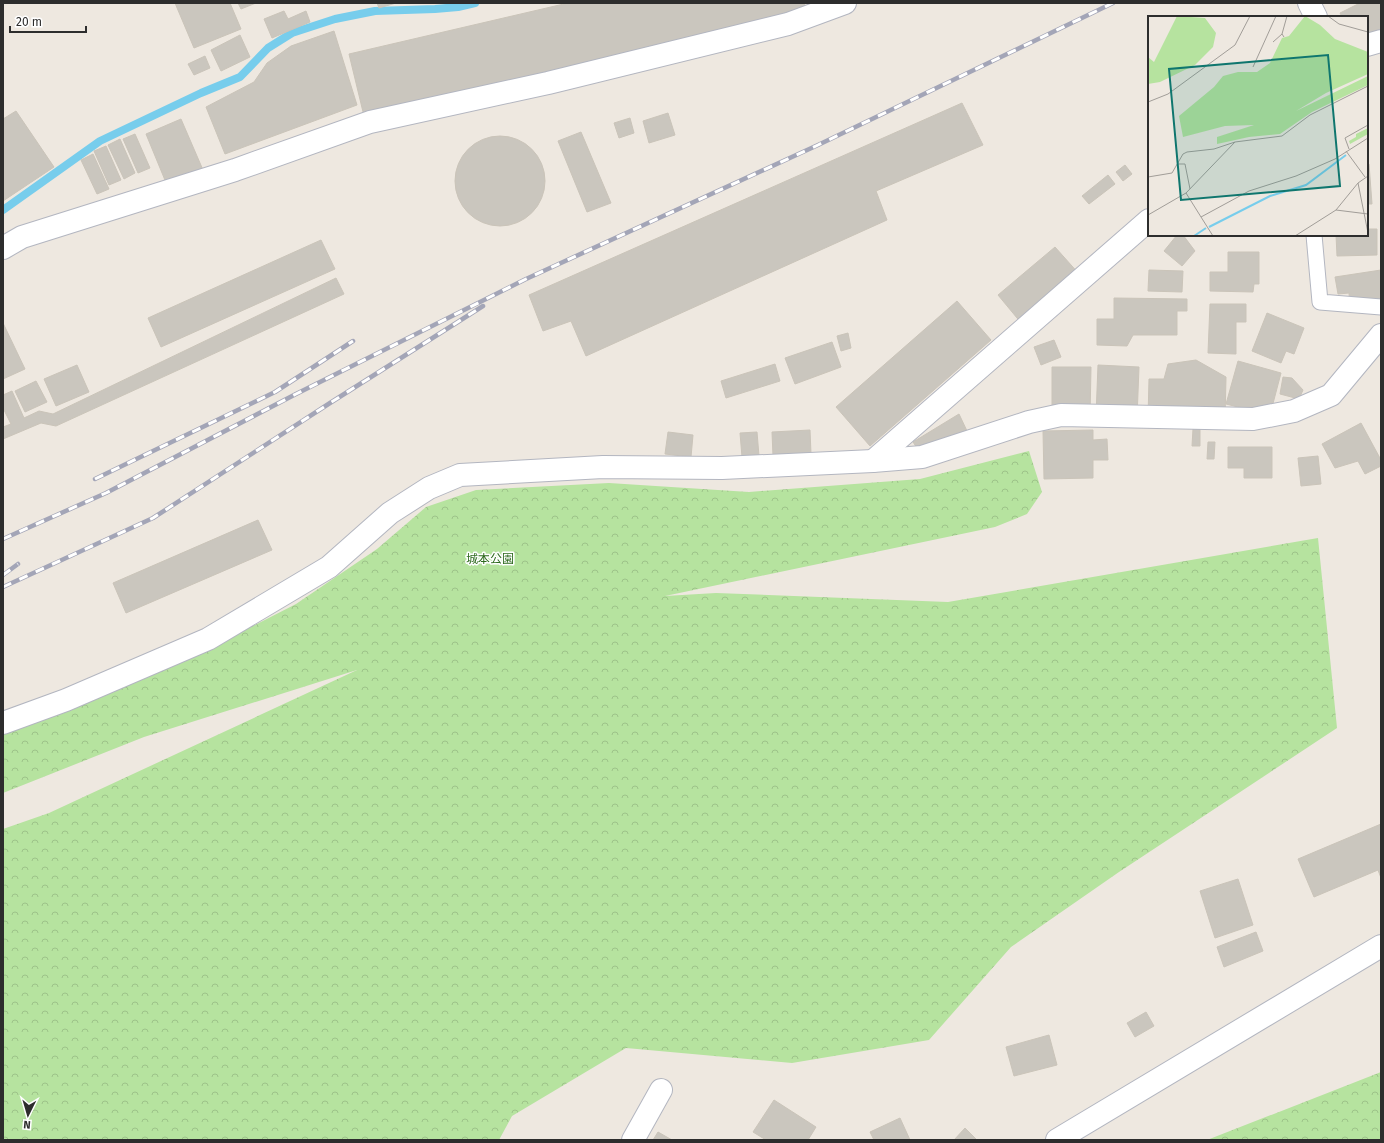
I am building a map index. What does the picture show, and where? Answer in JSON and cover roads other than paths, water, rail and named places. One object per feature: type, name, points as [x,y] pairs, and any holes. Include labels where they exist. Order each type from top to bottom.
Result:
[{"type":"street","points":[[3,248],[22,236],[235,170],[370,122],[548,84],[788,24],[845,3]]},
{"type":"street","points":[[1309,3],[1316,16]]},
{"type":"street","points":[[1368,45],[1381,40]]},
{"type":"street","points":[[873,461],[1148,221]]},
{"type":"street","points":[[3,723],[66,700],[208,639],[329,567],[390,513],[428,488],[460,475],[604,467],[722,468],[873,461],[922,457],[1029,422],[1061,415],[1253,419],[1294,411],[1331,395],[1381,335]]},
{"type":"street","points":[[1057,1140],[1381,946]]},
{"type":"street","points":[[633,1140],[661,1090]]},
{"type":"lane","points":[[1314,236],[1320,302],[1381,307]]},
{"type":"waterway","points":[[3,210],[100,141],[201,93],[240,77],[268,48],[292,33],[335,19],[375,11],[435,9],[458,7],[475,3]]},
{"type":"railway","points":[[3,539],[106,493],[296,394],[526,279],[818,145],[1113,3]]},
{"type":"railway","points":[[3,587],[153,518],[483,306]]},
{"type":"railway","points":[[95,479],[275,392],[353,341]]},
{"type":"railway","points":[[3,575],[18,564]]},
{"type":"park label","name":"城本公園","points":[[490,559]]}]
